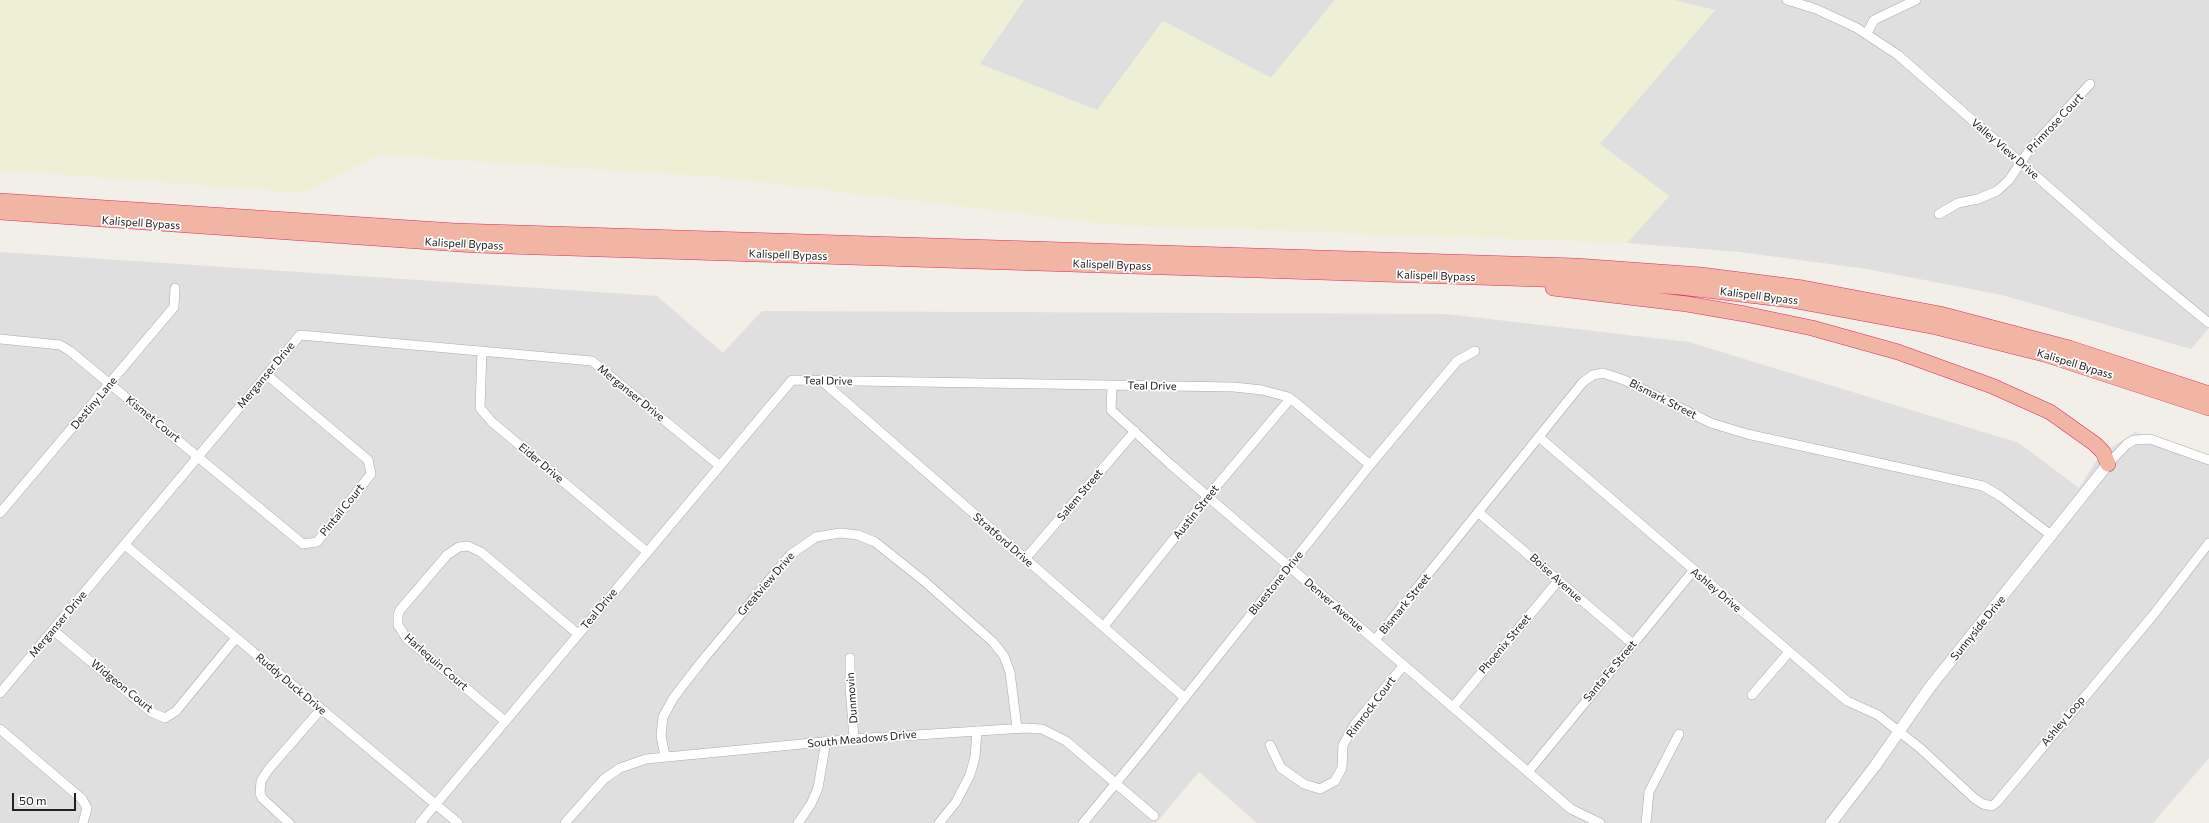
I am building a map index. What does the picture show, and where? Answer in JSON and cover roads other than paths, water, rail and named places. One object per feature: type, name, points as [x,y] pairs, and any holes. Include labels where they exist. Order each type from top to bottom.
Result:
[{"type":"highway","name":"Kalispell Bypass","points":[[0,200],[454,231],[1568,266],[1701,275],[1803,288],[1940,314],[2069,348],[2209,394]]},
{"type":"highway","name":"Kalispell Bypass","points":[[0,212],[475,245],[1491,277],[1601,281],[1680,287],[1768,296],[1864,312],[1972,335],[2044,354],[2209,408]]},
{"type":"highway","points":[[1491,277],[1540,286],[1731,311],[1812,328],[1872,344],[1958,373],[2038,405],[2085,435],[2100,448],[2108,464]]},
{"type":"street","name":"Valley View Drive","points":[[1787,0],[1830,14],[1866,33],[1910,65],[2020,162],[2209,323]]},
{"type":"street","points":[[1866,33],[1874,20],[1916,0]]},
{"type":"street","name":"Primrose Court","points":[[1939,214],[1958,203],[1978,199],[1997,192],[2009,180],[2020,162],[2090,84]]},
{"type":"street","name":"Destiny Lane","points":[[0,513],[174,307],[175,288]]},
{"type":"street","name":"Merganser Drive","points":[[0,693],[300,335],[592,361],[720,466]]},
{"type":"street","name":"Kismet Court","points":[[0,339],[60,345],[70,351],[198,456]]},
{"type":"street","name":"Eider Drive","points":[[482,351],[480,408],[492,422],[647,552]]},
{"type":"street","name":"Bluestone Drive","points":[[1083,823],[1185,698],[1370,465],[1457,361],[1475,351]]},
{"type":"street","name":"Bismark Street","points":[[1375,640],[1583,382],[1593,375],[1604,373],[1624,380],[1711,423],[1747,434],[1983,486],[2000,496],[2052,536]]},
{"type":"street","name":"Pintail Court","points":[[198,456],[303,544],[317,542],[371,474],[368,460],[267,375]]},
{"type":"street","name":"Teal Drive","points":[[420,823],[792,380],[1249,388],[1262,390],[1290,399],[1370,465]]},
{"type":"street","name":"Stratford Drive","points":[[822,381],[1185,698]]},
{"type":"street","name":"Denver Avenue","points":[[1112,386],[1111,410],[1134,432],[1571,809],[1600,823]]},
{"type":"street","name":"Austin Street","points":[[1104,626],[1208,496],[1290,399]]},
{"type":"street","name":"Salem Street","points":[[1025,559],[1134,432]]},
{"type":"street","name":"Ashley Drive","points":[[1539,437],[1846,701],[1878,715],[1900,731]]},
{"type":"street","name":"Sunnyside Drive","points":[[1831,823],[1965,642],[2052,536],[2108,464],[2127,444],[2134,440],[2150,439],[2209,460]]},
{"type":"street","name":"Boise Avenue","points":[[1478,512],[1633,644]]},
{"type":"street","name":"Greatview Drive","points":[[665,756],[661,736],[663,716],[674,697],[702,661],[790,554],[809,541],[823,535],[840,533],[858,535],[875,542],[924,581],[993,642],[1004,656],[1010,672],[1017,728]]},
{"type":"street","name":"Ashley Loop","points":[[1900,731],[1975,798],[1983,804],[1992,806],[1997,802],[2154,614],[2209,543]]},
{"type":"street","name":"Ruddy Duck Drive","points":[[125,544],[458,823]]},
{"type":"street","name":"Harlequin Court","points":[[505,721],[407,639],[398,625],[398,615],[400,610],[447,555],[459,547],[468,546],[481,552],[578,634]]},
{"type":"street","name":"Santa Fe Street","points":[[1528,772],[1693,571]]},
{"type":"street","name":"Phoenix Street","points":[[1453,707],[1558,581]]},
{"type":"street","name":"Widgeon Court","points":[[53,630],[150,712],[165,718],[176,711],[236,638]]},
{"type":"street","points":[[1752,695],[1789,652]]},
{"type":"street","name":"Dunmovin","points":[[850,658],[850,687],[854,738]]},
{"type":"street","name":"Rimrock Court","points":[[1270,745],[1281,768],[1304,784],[1320,789],[1336,781],[1342,768],[1343,745],[1351,731],[1404,665]]},
{"type":"street","points":[[289,823],[262,798],[260,793],[261,781],[268,770],[321,709]]},
{"type":"street","name":"South Meadows Drive","points":[[565,823],[591,792],[612,773],[637,761],[665,756],[854,738],[1017,728],[1042,729],[1055,734],[1096,765],[1154,816]]},
{"type":"street","points":[[0,729],[82,798],[87,808],[83,823]]},
{"type":"street","points":[[939,823],[956,802],[970,775],[975,757],[977,731]]},
{"type":"street","points":[[1646,823],[1649,792],[1679,734]]},
{"type":"street","points":[[798,823],[812,804],[818,788],[826,741]]}]
